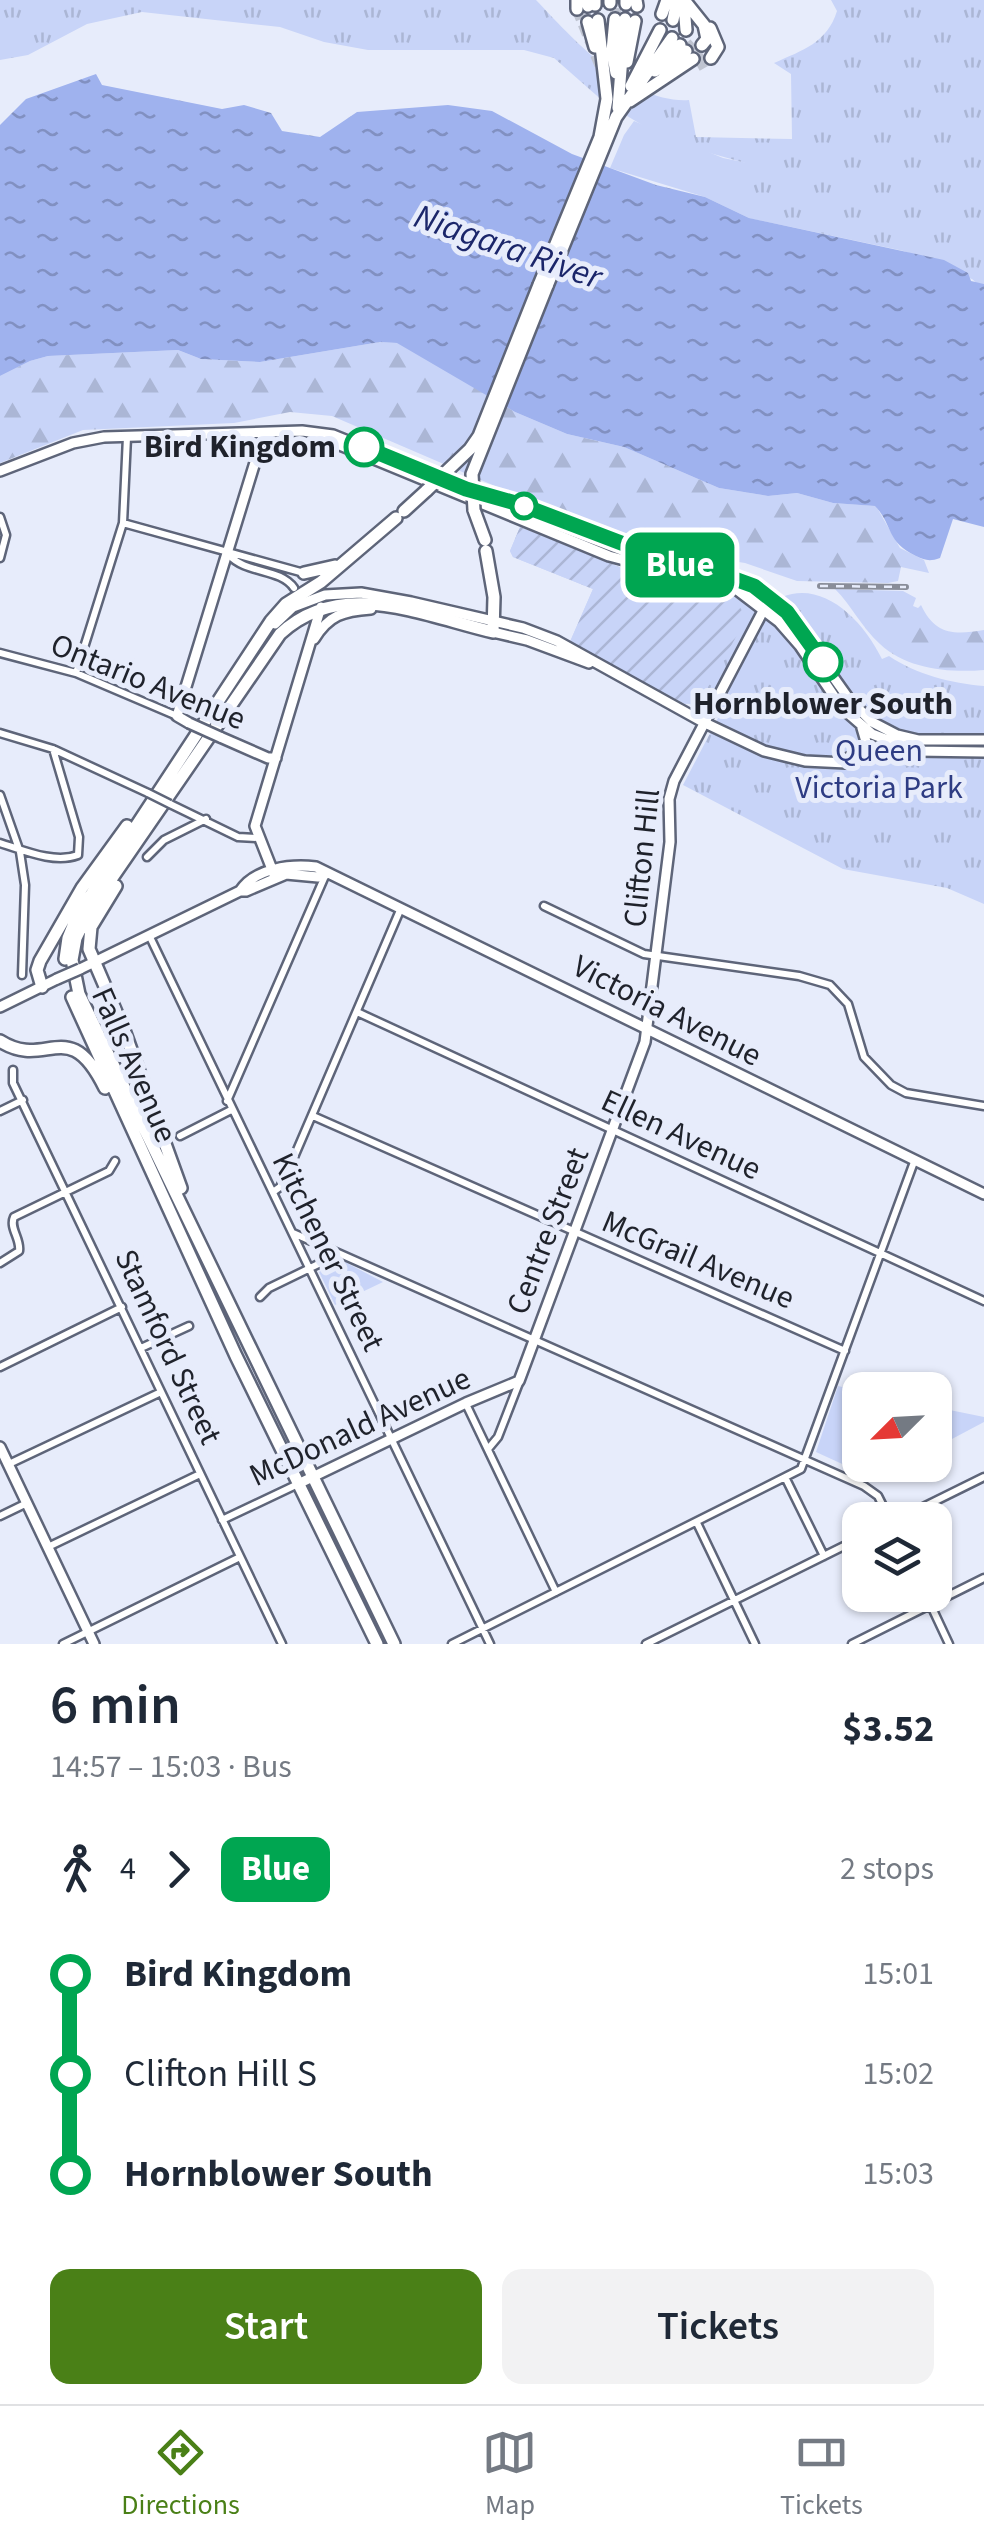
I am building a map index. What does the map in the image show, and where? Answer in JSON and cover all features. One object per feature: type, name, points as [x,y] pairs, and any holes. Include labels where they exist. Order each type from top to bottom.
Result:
[{"type":"highway","points":[[684,19],[710,28],[718,47],[684,19]]},
{"type":"highway","points":[[254,649],[276,614],[400,515],[479,436],[602,132],[606,113],[624,97],[628,64],[608,20],[628,64],[624,97],[472,474],[474,510],[486,546],[494,598],[494,627]]},
{"type":"highway","points":[[628,64],[677,44]]},
{"type":"highway","points":[[628,64],[677,44]]},
{"type":"highway","points":[[628,64],[671,68],[677,44]]},
{"type":"highway","points":[[624,97],[628,64]]},
{"type":"highway","points":[[624,97],[628,64]]},
{"type":"highway","points":[[304,573],[322,571],[347,560]]},
{"type":"highway","points":[[290,602],[294,588]]},
{"type":"highway","name":"Falls Avenue","points":[[377,1644],[78,1012],[65,962],[76,916],[274,640],[293,622],[323,601],[392,608],[494,627]]},
{"type":"highway","name":"Falls Avenue","points":[[254,649],[88,912],[74,950],[73,974],[101,1043],[394,1644]]},
{"type":"highway","points":[[157,802],[154,828],[91,927],[89,949],[125,1033],[198,1236]]},
{"type":"highway","points":[[42,987],[37,970],[58,928],[130,822],[157,802]]},
{"type":"highway","points":[[0,1042],[16,1050],[58,1046],[84,1055],[93,1064],[132,1143],[151,1170]]},
{"type":"main road","points":[[0,471],[86,439],[302,431],[334,435],[466,489],[519,504],[662,559],[744,582],[773,599],[804,633],[848,699],[877,725],[918,740],[984,740]]},
{"type":"main road","points":[[177,716],[264,433]]},
{"type":"main road","points":[[315,434],[609,556],[730,588],[764,609],[800,646],[868,739],[856,756],[828,762]]},
{"type":"main road","name":"Falls Avenue","points":[[254,649],[288,612],[323,601],[352,593],[411,602],[494,627],[596,665],[764,751],[796,760],[828,762],[859,761],[892,748],[916,751]]},
{"type":"main road","name":"Clifton Hill","points":[[648,1028],[670,842],[669,799],[678,770],[764,609],[773,599]]},
{"type":"main road","points":[[0,1007],[240,890],[244,884],[274,874],[258,838],[258,816],[323,601]]},
{"type":"main road","points":[[310,646],[322,626],[335,615],[392,608]]},
{"type":"main road","name":"Ontario Avenue","points":[[177,716],[268,758],[276,758]]},
{"type":"main road","points":[[861,726],[884,740],[916,751],[984,752]]},
{"type":"main road","name":"Victoria Avenue","points":[[274,874],[302,866],[316,868],[984,1194]]},
{"type":"main road","name":"Centre Street","points":[[520,1382],[648,1028]]},
{"type":"main road","name":"McDonald Avenue","points":[[298,1484],[520,1382]]},
{"type":"main road","points":[[0,1447],[94,1644]]},
{"type":"street","points":[[76,673],[123,523],[127,435]]},
{"type":"street","points":[[0,517],[6,535],[0,558]]},
{"type":"street","points":[[123,523],[304,573]]},
{"type":"street","points":[[228,554],[236,563],[286,580],[294,588]]},
{"type":"street","name":"Ontario Avenue","points":[[0,653],[76,673],[177,716]]},
{"type":"street","points":[[0,733],[53,749],[157,802],[206,819],[243,838],[258,838]]},
{"type":"street","points":[[0,843],[20,852],[71,858],[78,855],[80,848],[53,749]]},
{"type":"street","points":[[0,795],[20,852],[24,885],[22,975]]},
{"type":"street","points":[[147,857],[164,840],[206,819]]},
{"type":"street","points":[[180,1136],[229,1105],[326,874]]},
{"type":"street","points":[[544,906],[644,954],[799,976],[830,985],[848,1004],[864,1056],[891,1085],[906,1093],[984,1106]]},
{"type":"street","points":[[273,1192],[288,1171],[401,908]]},
{"type":"street","name":"Kitchener Street","points":[[150,934],[490,1644]]},
{"type":"street","name":"Ellen Avenue","points":[[357,1012],[984,1301]]},
{"type":"street","name":"Stamford Street","points":[[12,1070],[13,1083],[278,1643]]},
{"type":"street","points":[[0,1111],[22,1100]]},
{"type":"street","name":"McGrail Avenue","points":[[312,1116],[845,1350]]},
{"type":"street","points":[[0,1262],[20,1251],[12,1226],[14,1218],[109,1171],[115,1161]]},
{"type":"street","points":[[452,1644],[802,1469],[914,1162]]},
{"type":"street","points":[[292,1232],[806,1460],[873,1492],[880,1502]]},
{"type":"street","points":[[260,1297],[269,1288],[340,1253]]},
{"type":"street","points":[[0,1367],[122,1307]]},
{"type":"street","points":[[141,1348],[188,1326]]},
{"type":"street","name":"Centre Street","points":[[488,1449],[498,1437],[520,1382]]},
{"type":"street","points":[[8,1464],[161,1392]]},
{"type":"street","points":[[466,1404],[556,1592]]},
{"type":"street","points":[[48,1548],[200,1474]]},
{"type":"street","points":[[931,1502],[984,1477]]},
{"type":"street","points":[[786,1479],[824,1556]]},
{"type":"street","name":"McDonald Avenue","points":[[222,1520],[298,1484]]},
{"type":"street","points":[[0,1516],[27,1503]]},
{"type":"street","points":[[697,1523],[755,1644]]},
{"type":"street","points":[[646,1644],[842,1547]]},
{"type":"street","points":[[63,1644],[240,1557]]},
{"type":"street","points":[[952,1594],[984,1578]]},
{"type":"street","points":[[852,1644],[916,1612]]},
{"type":"street","points":[[933,1612],[949,1644]]},
{"type":"green space","points":[[0,0],[536,0],[585,50],[625,80],[646,92],[689,100],[696,137],[792,139],[791,74],[774,63],[813,44],[827,31],[837,11],[831,0],[984,0],[984,284],[932,257],[749,218],[756,166],[699,150],[652,131],[604,102],[554,58],[524,50],[368,50],[324,42],[280,27],[142,12],[87,24],[28,55],[0,60]]},
{"type":"green space","points":[[634,121],[723,158],[837,181],[984,284],[892,246],[749,218],[705,197],[610,168]]},
{"type":"green space","points":[[380,342],[408,347],[515,412],[567,434],[624,447],[719,488],[768,496],[797,493],[833,503],[876,506],[900,548],[924,560],[929,573],[901,567],[898,581],[888,583],[797,581],[745,563],[667,551],[518,496],[332,416],[290,412],[234,423],[83,430],[0,463],[0,376],[30,361],[48,356],[178,350],[201,359],[260,362]]},
{"type":"green space","name":"Queen Victoria Park","points":[[520,527],[629,571],[730,594],[759,613],[777,599],[795,593],[812,594],[845,611],[872,641],[882,659],[889,656],[935,677],[984,686],[984,904],[947,888],[843,869],[683,785],[718,718],[569,644],[593,589],[513,557],[510,551]]},
{"type":"green space","points":[[520,527],[629,571],[735,597],[746,619],[699,703],[685,704],[569,644],[593,589],[513,557],[510,551]]},
{"type":"green space","points":[[835,589],[903,591],[916,598],[913,606],[921,605],[926,615],[946,631],[984,630],[984,670],[943,670],[902,659],[874,638]]},
{"type":"green space","points":[[343,1261],[383,1282],[335,1305],[319,1272]]},
{"type":"green space","points":[[838,1386],[842,1387],[842,1464],[816,1452]]},
{"type":"green space","points":[[952,1410],[984,1417],[984,1422],[952,1439]]},
{"type":"water","name":"Niagara River","points":[[96,74],[102,85],[222,109],[244,105],[271,113],[282,131],[320,137],[357,112],[448,105],[492,111],[572,154],[656,185],[705,197],[749,218],[944,260],[968,273],[971,281],[984,284],[984,527],[953,519],[940,558],[925,559],[899,545],[875,506],[833,503],[797,493],[768,496],[719,488],[624,447],[567,434],[515,412],[397,343],[380,342],[260,362],[201,359],[178,350],[48,356],[0,376],[0,125],[26,99]]},
{"type":"tunnel","points":[[615,19],[616,3]]},
{"type":"tunnel","points":[[577,9],[601,68]]},
{"type":"tunnel","points":[[686,51],[698,40]]},
{"type":"tunnel","points":[[693,59],[705,50]]},
{"type":"tunnel","points":[[697,66],[711,58]]},
{"type":"railway","points":[[820,586],[906,587]]},
{"type":"bus line","name":"Blue","points":[[364,447],[466,489],[519,504],[622,545],[754,586],[787,612],[823,662]]},
{"type":"place","name":"Bird Kingdom","points":[[364,447]]},
{"type":"place","name":"Hornblower South","points":[[823,662]]}]
